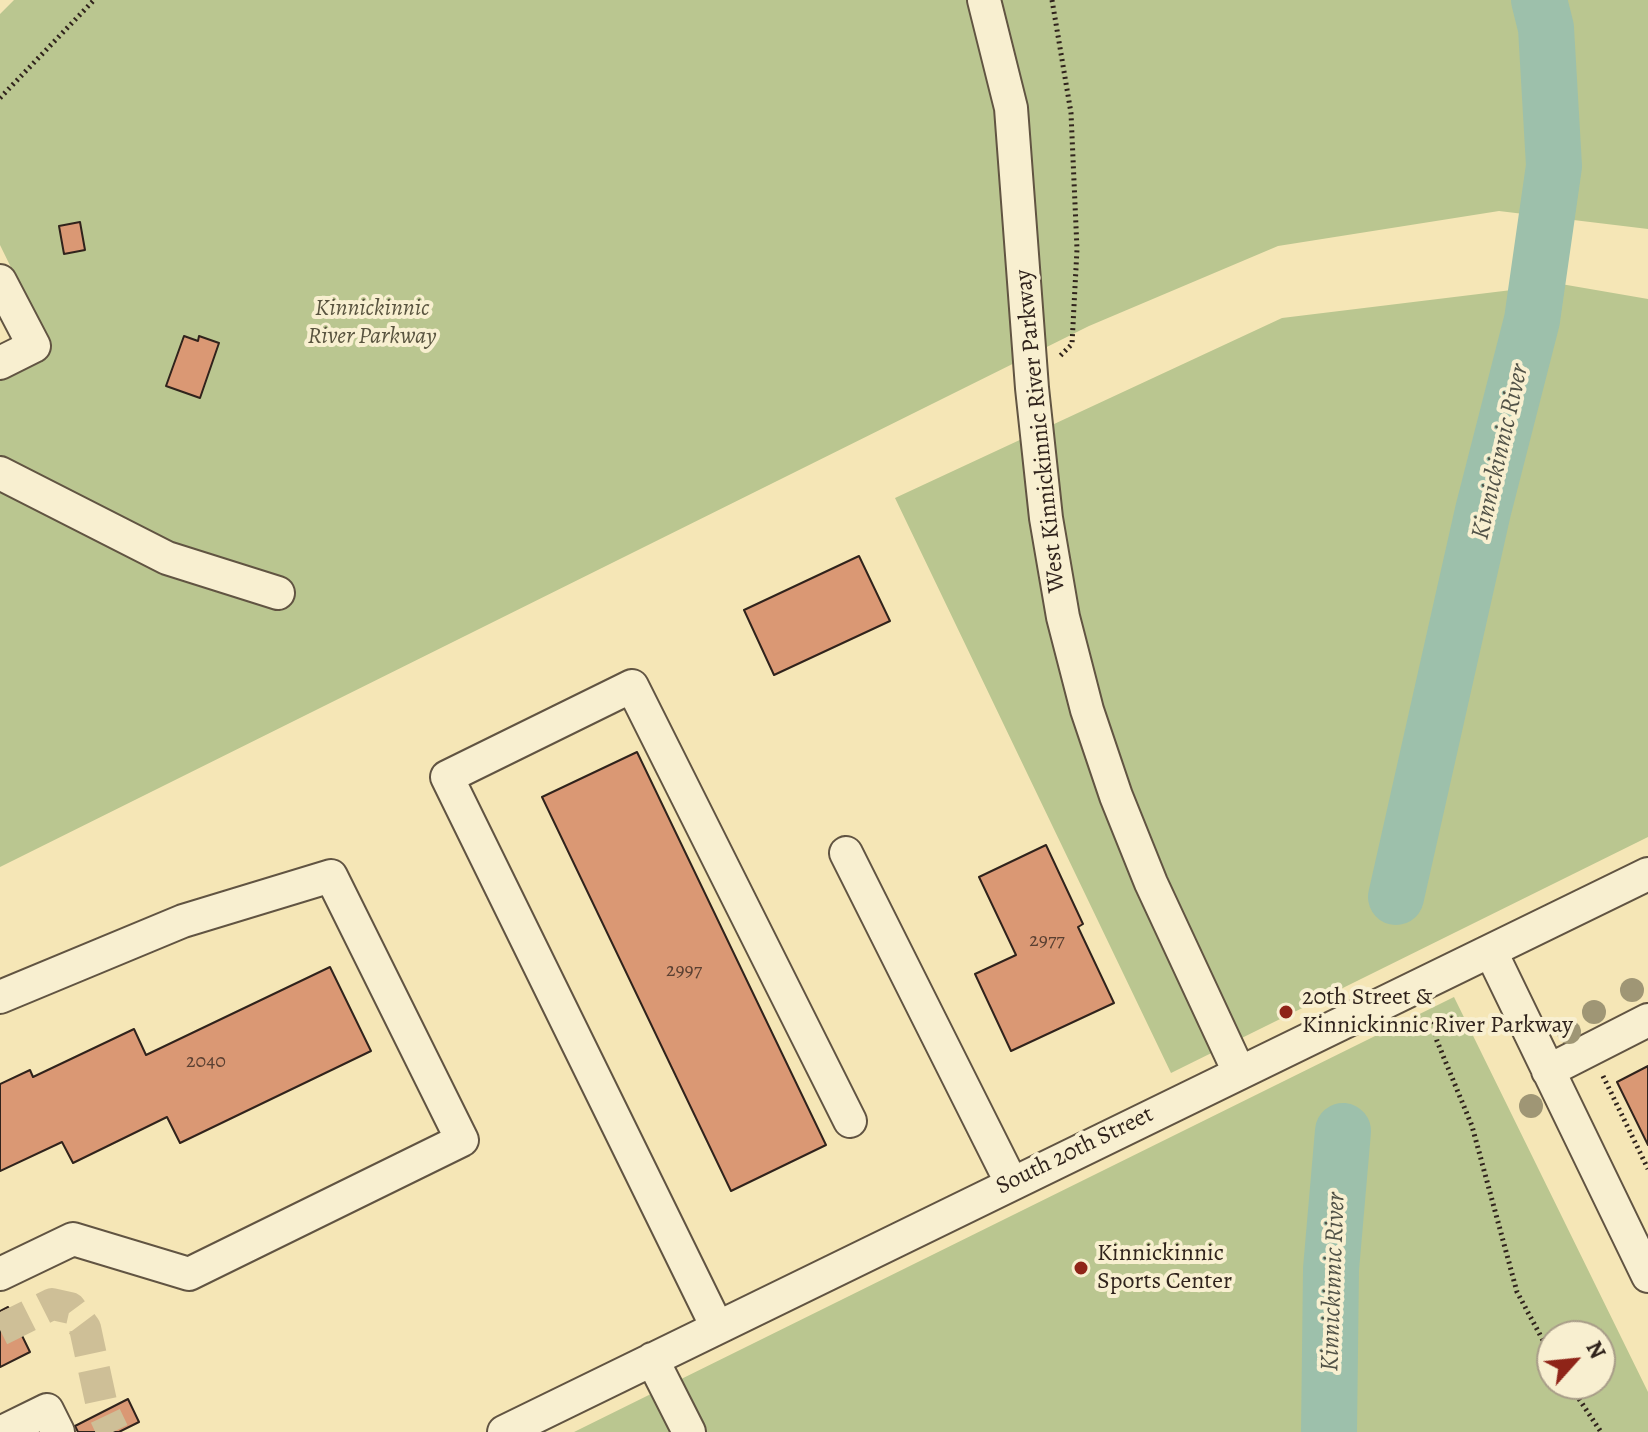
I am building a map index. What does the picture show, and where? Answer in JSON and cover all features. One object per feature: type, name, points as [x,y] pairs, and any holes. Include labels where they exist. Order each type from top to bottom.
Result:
[{"type":"street","name":"West Kinnickinnic River Parkway","points":[[984,0],[1011,108],[1030,370],[1046,518],[1063,617],[1087,710],[1151,883],[1239,1072]]},
{"type":"street","points":[[0,281],[34,346],[0,363]]},
{"type":"street","points":[[0,473],[167,558],[278,593]]},
{"type":"street","points":[[717,1327],[447,777],[632,686],[850,1121]]},
{"type":"street","points":[[846,853],[1011,1182]]},
{"type":"street","name":"South 20th Street","points":[[504,1432],[1011,1182],[1648,874]]},
{"type":"street","points":[[0,997],[183,921],[331,876],[462,1140],[189,1274],[73,1239],[0,1274]]},
{"type":"street","points":[[1491,952],[1648,1276]]},
{"type":"street","points":[[1548,1071],[1648,1020]]},
{"type":"street","points":[[652,1359],[689,1432]]},
{"type":"street","points":[[2,1432],[47,1410],[58,1432]]},
{"type":"path","points":[[0,98],[94,0]]},
{"type":"path","points":[[1030,370],[1061,355],[1072,344],[1073,328],[1077,249],[1071,113],[1052,0]]},
{"type":"path","points":[[1433,1022],[1437,1041],[1472,1126],[1517,1292],[1536,1327]]},
{"type":"path","points":[[1596,1064],[1648,1169]]},
{"type":"path","points":[[1580,1400],[1601,1432]]},
{"type":"green space","name":"Kinnickinnic River Parkway","points":[[14,0],[1648,0],[1648,229],[1499,211],[1278,246],[1089,326],[0,867],[0,368],[48,343],[0,245],[0,14]]},
{"type":"green space","points":[[1561,284],[1648,299],[1648,837],[1171,1073],[895,498],[1282,318]]},
{"type":"green space","points":[[1454,997],[1613,1320],[1536,1320],[1536,1400],[1616,1400],[1616,1327],[1648,1392],[1648,1432],[574,1432]]},
{"type":"building","points":[[80,222],[85,250],[64,254],[59,226]]},
{"type":"building","points":[[184,336],[198,341],[199,336],[219,343],[200,398],[166,386]]},
{"type":"building","points":[[859,556],[890,621],[774,675],[744,610]]},
{"type":"building","points":[[637,752],[826,1145],[731,1191],[542,797]]},
{"type":"building","points":[[1046,845],[1083,924],[1078,927],[1114,1003],[1011,1051],[975,974],[1016,955],[979,877]]},
{"type":"building","points":[[330,967],[371,1051],[180,1143],[167,1117],[73,1163],[62,1142],[0,1171],[0,1084],[30,1070],[33,1077],[134,1029],[146,1055]]},
{"type":"building","points":[[1648,1066],[1648,1145],[1617,1082]]},
{"type":"building","points":[[8,1307],[30,1352],[0,1367],[0,1311]]},
{"type":"building","points":[[128,1399],[139,1422],[119,1432],[78,1432],[75,1426]]},
{"type":"waterway","name":"Kinnickinnic River","points":[[1396,897],[1483,511],[1532,320],[1554,166],[1546,28],[1539,0]]},
{"type":"waterway","name":"Kinnickinnic River","points":[[1329,1432],[1331,1269],[1343,1131]]},
{"type":"tunnel","points":[[0,1330],[52,1304],[70,1308],[85,1328],[103,1411],[113,1432]]},
{"type":"place","name":"20th Street & Kinnickinnic River Parkway","points":[[1286,1012]]},
{"type":"place","name":"Kinnickinnic Sports Center","points":[[1081,1268]]}]
